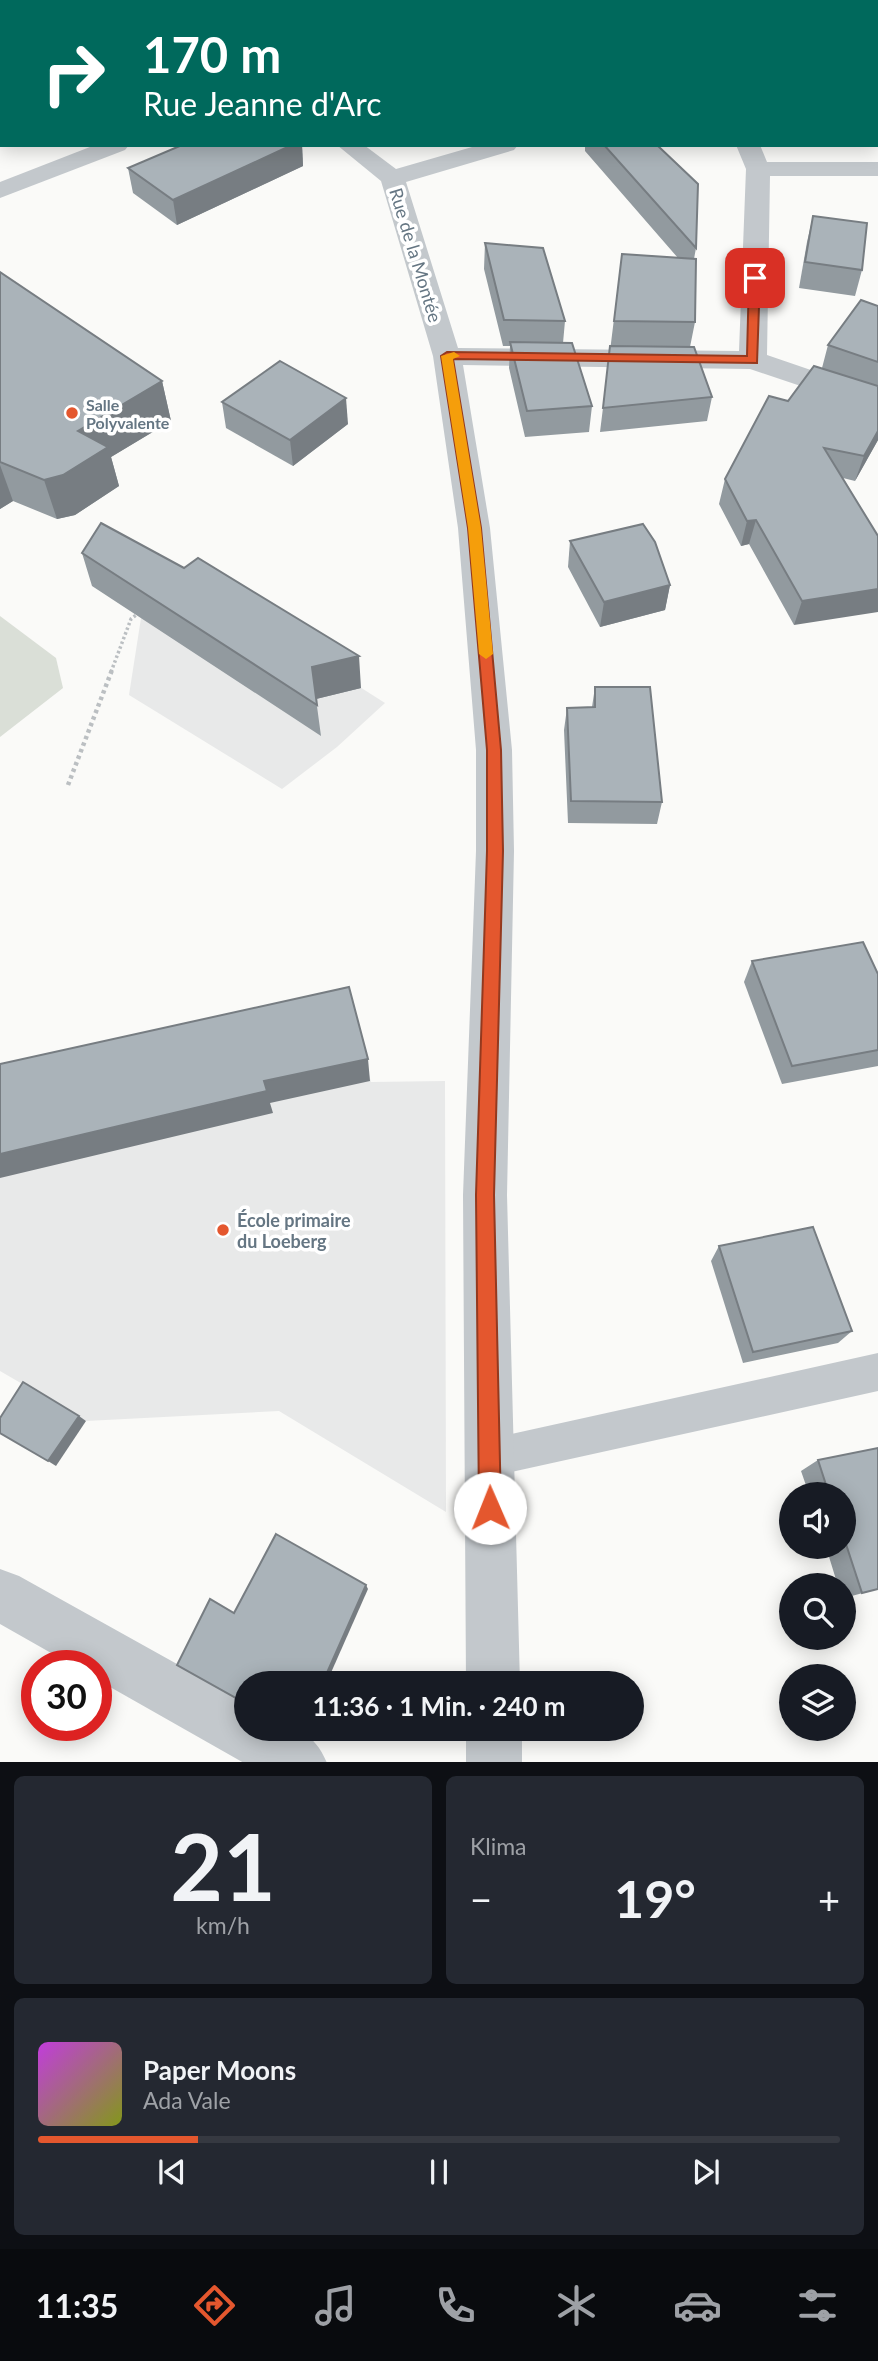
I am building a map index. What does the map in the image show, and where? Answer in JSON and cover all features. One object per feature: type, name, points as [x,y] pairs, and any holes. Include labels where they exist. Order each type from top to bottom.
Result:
[{"type":"street","points":[[0,191],[112,147]]},
{"type":"street","name":"Rue de la Montée","points":[[352,147],[392,178],[447,356],[474,528],[494,750],[495,851],[485,1195],[493,1671]]},
{"type":"street","points":[[392,178],[499,147]]},
{"type":"street","points":[[752,360],[753,157],[878,169]]},
{"type":"street","points":[[447,356],[752,360],[878,403]]},
{"type":"street","points":[[0,1595],[299,1762]]},
{"type":"street","points":[[494,1741],[494,1762]]},
{"type":"lane","points":[[489,1458],[878,1372]]},
{"type":"path","points":[[68,785],[131,619],[141,611]]},
{"type":"shaded area","points":[[175,592],[229,604],[385,703],[337,747],[282,789],[129,695],[141,618]]},
{"type":"shaded area","points":[[0,616],[56,658],[63,688],[0,737]]},
{"type":"shaded area","name":"École primaire du Loeberg","points":[[352,1011],[371,1082],[445,1081],[446,1512],[279,1411],[86,1421],[0,1371],[0,1090]]},
{"type":"building","points":[[177,147],[288,147],[173,200],[128,168]]},
{"type":"building","points":[[606,147],[659,147],[698,184],[696,248]]},
{"type":"building","points":[[813,216],[867,223],[862,270],[805,262]]},
{"type":"building","points":[[485,243],[543,248],[565,321],[504,320]]},
{"type":"building","points":[[622,254],[696,259],[695,322],[614,321]]},
{"type":"building","name":"Salle Polyvalente","points":[[0,272],[162,381],[78,431],[108,447],[63,475],[44,480],[0,462]]},
{"type":"building","points":[[861,300],[878,306],[878,362],[828,345]]},
{"type":"building","points":[[510,342],[572,343],[592,406],[527,411]]},
{"type":"building","points":[[610,346],[694,347],[712,397],[603,408]]},
{"type":"building","points":[[280,361],[346,398],[290,440],[222,402]]},
{"type":"building","points":[[814,366],[878,386],[878,431],[864,456],[824,448],[878,536],[878,589],[802,601],[756,520],[747,521],[725,479],[769,396],[788,401]]},
{"type":"building","points":[[101,523],[184,568],[198,558],[359,656],[312,667],[317,705],[82,553]]},
{"type":"building","points":[[643,524],[655,542],[670,585],[604,602],[570,541]]},
{"type":"building","points":[[595,687],[650,687],[662,802],[571,801],[567,708],[595,707]]},
{"type":"building","points":[[863,942],[878,974],[878,1050],[792,1066],[752,961]]},
{"type":"building","points":[[349,987],[368,1059],[264,1081],[267,1091],[0,1154],[0,1064]]},
{"type":"building","points":[[813,1227],[852,1331],[753,1352],[719,1246]]},
{"type":"building","points":[[23,1382],[79,1416],[48,1461],[0,1433],[0,1418]]},
{"type":"building","points":[[878,1448],[878,1589],[862,1593],[851,1559],[856,1559],[856,1482],[825,1482],[818,1460]]},
{"type":"building","points":[[276,1534],[366,1585],[328,1671],[234,1671],[234,1697],[177,1665],[210,1599],[234,1613]]},
{"type":"slow traffic","points":[[454,356],[447,356],[474,528],[486,654]]},
{"type":"place","name":"Salle Polyvalente","points":[[72,413]]},
{"type":"place","name":"École primaire du Loeberg","points":[[223,1230]]},
{"type":"route","points":[[490,1508],[485,1195],[495,851],[494,750],[474,528],[447,356],[752,360],[755,278]]}]
